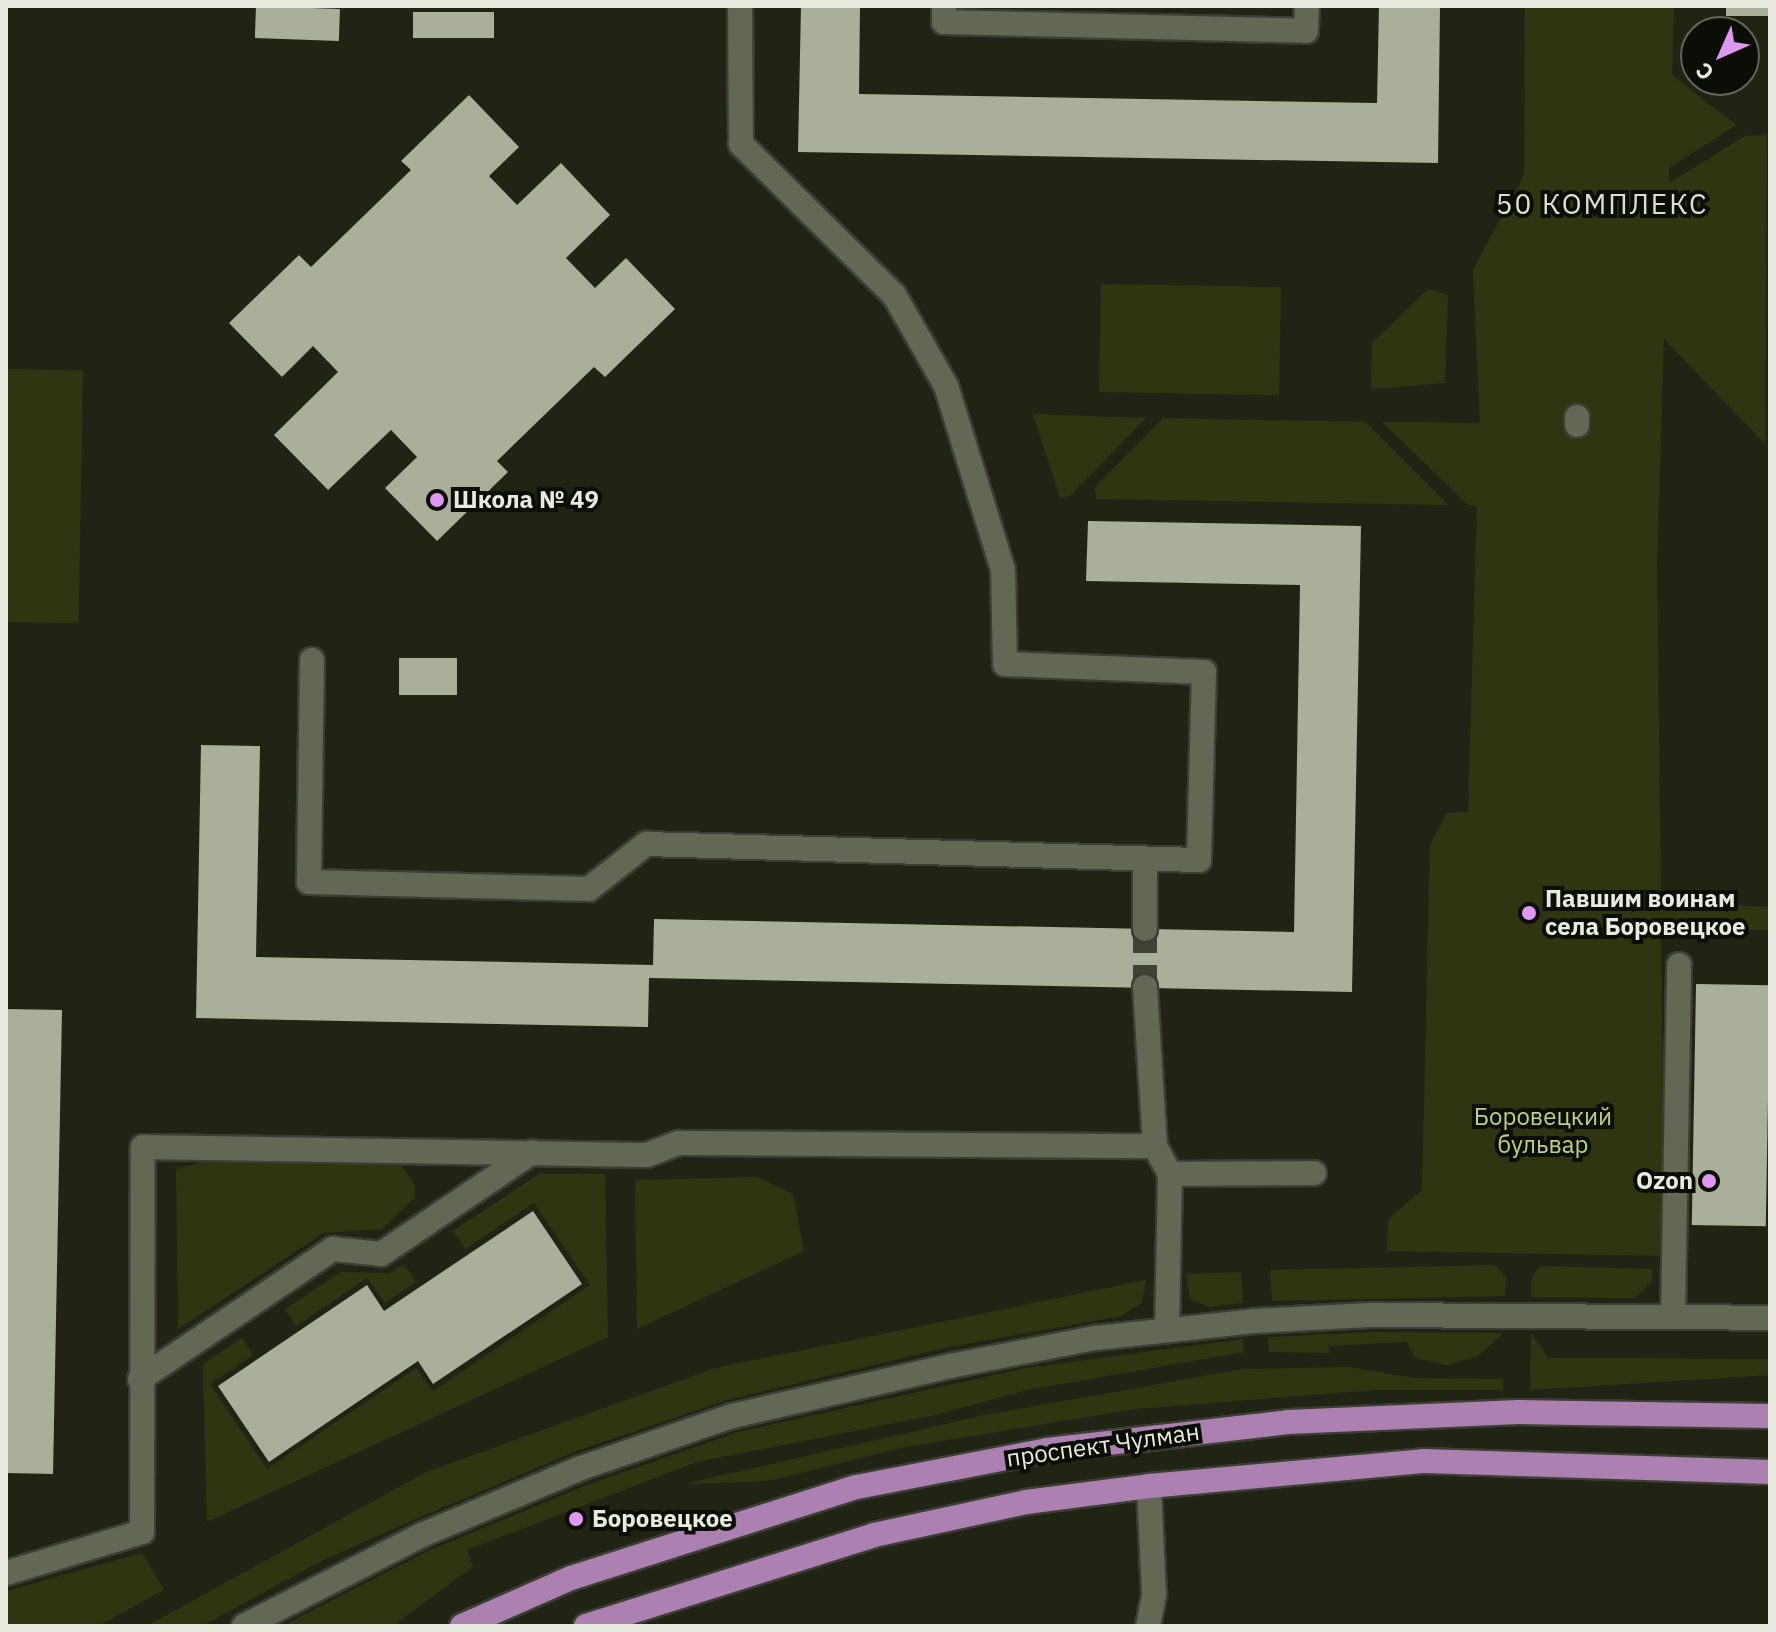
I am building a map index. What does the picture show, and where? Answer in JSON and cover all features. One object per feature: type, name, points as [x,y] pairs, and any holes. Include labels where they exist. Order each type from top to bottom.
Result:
[{"type":"main road","name":"проспект Чулман","points":[[462,1626],[571,1578],[857,1487],[1047,1450],[1288,1422],[1519,1412],[1770,1416]]},
{"type":"main road","name":"проспект Чулман","points":[[586,1626],[874,1535],[1026,1502],[1149,1486],[1423,1461],[1770,1472]]},
{"type":"street","points":[[312,660],[309,882],[589,889],[646,844],[1199,860],[1204,672],[1005,664],[1003,570],[946,386],[894,295],[741,144],[740,6]]},
{"type":"street","points":[[944,6],[944,22],[1306,31],[1307,6]]},
{"type":"street","points":[[1145,859],[1145,929]]},
{"type":"street","points":[[1673,1317],[1679,965]]},
{"type":"street","points":[[1145,987],[1155,1146],[1170,1174],[1167,1329]]},
{"type":"street","points":[[6,1573],[142,1532],[143,1147],[647,1155],[679,1143],[1155,1146]]},
{"type":"street","points":[[140,1379],[333,1249],[381,1254],[532,1152]]},
{"type":"street","points":[[1170,1174],[1314,1173]]},
{"type":"street","points":[[244,1626],[424,1534],[581,1468],[732,1416],[950,1366],[1167,1329],[1370,1315],[1770,1318]]},
{"type":"street","points":[[1148,1626],[1154,1594],[1149,1486]]},
{"type":"green space","name":"Боровецкий бульвар","points":[[1525,6],[1674,6],[1672,75],[1680,81],[1680,96],[1699,96],[1736,125],[1669,168],[1669,183],[1745,136],[1767,135],[1765,444],[1664,339],[1657,563],[1661,902],[1770,907],[1770,930],[1661,928],[1665,1256],[1387,1251],[1388,1219],[1422,1190],[1430,845],[1447,813],[1468,812],[1477,506],[1468,505],[1382,422],[1480,423],[1473,270],[1524,175]]},
{"type":"green space","points":[[1101,284],[1281,287],[1279,395],[1099,392]]},
{"type":"green space","points":[[1428,289],[1448,295],[1445,383],[1371,389],[1372,343]]},
{"type":"green space","points":[[6,369],[83,370],[79,623],[6,622]]},
{"type":"green space","points":[[1033,414],[1146,418],[1070,496],[1060,498]]},
{"type":"green space","points":[[1163,418],[1365,422],[1448,505],[1096,499],[1095,487]]},
{"type":"green space","points":[[201,1162],[400,1163],[415,1185],[415,1197],[382,1229],[324,1233],[178,1329],[176,1169]]},
{"type":"green space","points":[[539,1174],[605,1174],[608,1337],[207,1522],[203,1364],[242,1338],[253,1355],[210,1384],[267,1469],[416,1368],[433,1391],[590,1285],[534,1203],[465,1249],[453,1231]]},
{"type":"green space","points":[[757,1177],[793,1194],[804,1251],[637,1329],[635,1180]]},
{"type":"green space","points":[[404,1264],[416,1282],[385,1303],[367,1278],[296,1326],[285,1309],[341,1272],[390,1273]]},
{"type":"green space","points":[[1494,1265],[1506,1276],[1505,1296],[1272,1301],[1270,1270]]},
{"type":"green space","points":[[1541,1266],[1652,1269],[1652,1282],[1635,1298],[1531,1297],[1532,1276]]},
{"type":"green space","points":[[1241,1272],[1243,1303],[1208,1307],[1190,1299],[1186,1274]]},
{"type":"green space","points":[[1146,1280],[1142,1303],[1121,1316],[944,1348],[724,1401],[574,1452],[416,1519],[323,1560],[202,1626],[147,1626],[426,1472],[715,1368]]},
{"type":"green space","points":[[1371,1332],[1503,1333],[1478,1356],[1447,1365],[1415,1358],[1407,1342],[1329,1346],[1329,1353],[1269,1352],[1268,1337]]},
{"type":"green space","points":[[1531,1333],[1548,1358],[1770,1359],[1770,1375],[1530,1390]]},
{"type":"green space","points":[[1243,1339],[1244,1352],[1028,1390],[931,1416],[697,1462],[467,1550],[473,1567],[392,1626],[282,1626],[430,1550],[587,1485],[738,1432],[1026,1368]]},
{"type":"green space","points":[[1349,1367],[1414,1378],[1503,1379],[1503,1390],[1375,1390],[1136,1409],[905,1447],[769,1481],[684,1484],[985,1415],[1243,1369]]},
{"type":"green space","points":[[142,1553],[164,1590],[98,1626],[6,1626],[6,1591]]},
{"type":"building","points":[[256,6],[340,9],[339,41],[255,38]]},
{"type":"building","points":[[801,6],[860,6],[859,94],[1377,103],[1379,6],[1440,6],[1438,163],[798,152]]},
{"type":"building","points":[[1726,6],[1770,6],[1770,16],[1726,16]]},
{"type":"building","points":[[413,12],[494,12],[494,38],[413,38]]},
{"type":"building","points":[[469,95],[519,147],[489,176],[517,205],[561,163],[610,215],[566,258],[595,288],[626,258],[675,309],[605,377],[594,367],[497,461],[508,472],[437,541],[385,488],[417,457],[391,430],[328,490],[274,435],[338,372],[313,346],[282,377],[229,323],[299,255],[311,267],[411,170],[401,161]]},
{"type":"building","points":[[1088,521],[1361,526],[1352,992],[649,978],[648,1027],[196,1018],[201,745],[260,746],[256,957],[653,965],[654,919],[1294,932],[1300,585],[1086,581]]},
{"type":"building","points":[[399,658],[457,658],[457,695],[399,695]]},
{"type":"building","points":[[1696,984],[1770,985],[1766,1226],[1692,1225]]},
{"type":"building","points":[[6,1009],[62,1010],[53,1474],[6,1473]]},
{"type":"building","points":[[533,1211],[582,1284],[433,1384],[418,1361],[269,1462],[218,1386],[367,1285],[384,1311]]},
{"type":"tunnel","points":[[1145,929],[1145,987]]},
{"type":"place","name":"Школа № 49","points":[[437,500]]},
{"type":"place","name":"Павшим воинам села Боровецкое","points":[[1529,913]]},
{"type":"place","name":"Ozon","points":[[1709,1181]]},
{"type":"place","name":"Боровецкое","points":[[576,1519]]},
{"type":"district","name":"50 КОМПЛЕКС","points":[[1602,204]]}]
